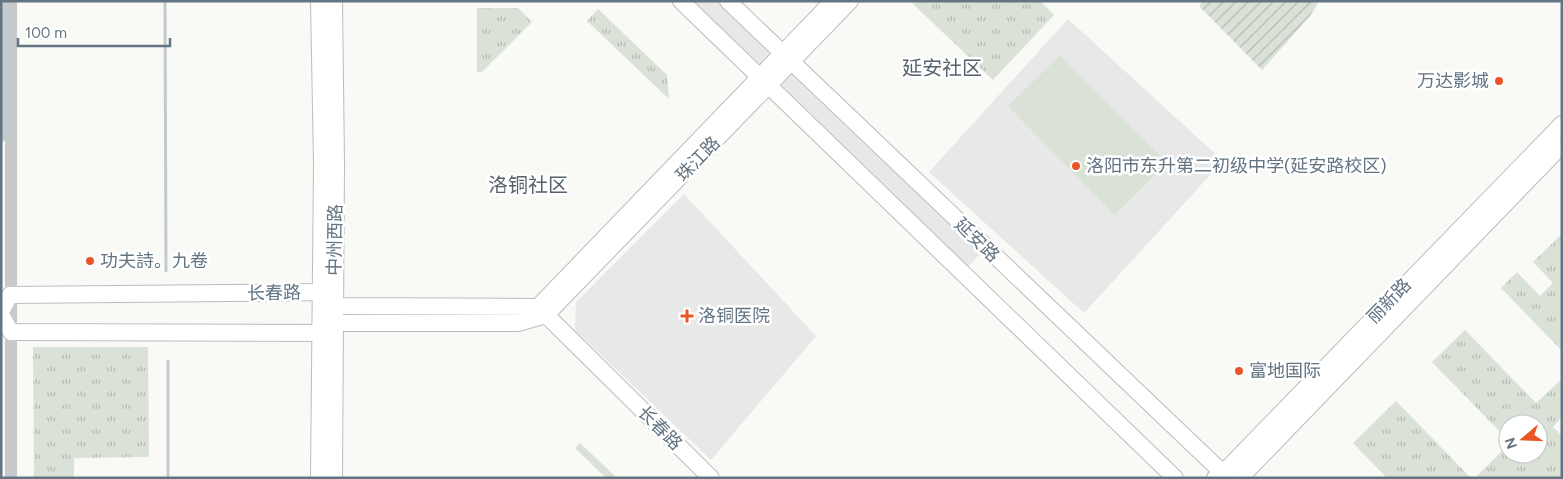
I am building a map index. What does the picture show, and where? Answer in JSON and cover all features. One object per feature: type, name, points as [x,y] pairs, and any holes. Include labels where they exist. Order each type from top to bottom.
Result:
[{"type":"main road","name":"中州西路","points":[[319,1],[322,164],[319,478]]},
{"type":"main road","name":"中州西路","points":[[334,1],[336,164],[334,478]]},
{"type":"main road","name":"延安路","points":[[681,1],[1175,478]]},
{"type":"main road","name":"延安路","points":[[728,1],[1222,476]]},
{"type":"main road","name":"珠江路","points":[[542,311],[765,82],[833,1]]},
{"type":"main road","name":"珠江路","points":[[787,58],[850,1]]},
{"type":"main road","name":"丽新路","points":[[1222,476],[1562,124]]},
{"type":"main road","name":"丽新路","points":[[1240,478],[1562,145]]},
{"type":"main road","name":"长春路","points":[[10,295],[321,292],[334,306]]},
{"type":"main road","points":[[1,311],[10,295]]},
{"type":"main road","points":[[334,306],[542,311]]},
{"type":"main road","name":"长春路","points":[[542,311],[710,478]]},
{"type":"main road","points":[[1,315],[11,332],[320,333],[335,323],[518,323],[542,311]]},
{"type":"street","points":[[1,136],[2,1]]},
{"type":"street","points":[[10,478],[11,1]]},
{"type":"shaded area","points":[[683,1],[726,1],[985,249],[964,271]]},
{"type":"shaded area","name":"洛阳市东升第二初级中学(延安路校区)","points":[[1068,19],[1223,161],[1084,313],[929,172]]},
{"type":"shaded area","name":"洛铜医院","points":[[684,194],[816,336],[711,460],[575,330],[576,302]]},
{"type":"green space","points":[[913,1],[1040,1],[1054,15],[993,80],[912,3]]},
{"type":"green space","points":[[1203,1],[1317,1],[1318,3],[1310,16],[1262,70],[1199,6]]},
{"type":"green space","points":[[477,8],[518,8],[532,22],[482,72],[477,72]]},
{"type":"green space","points":[[598,9],[667,75],[669,99],[587,21]]},
{"type":"green space","points":[[1060,55],[1167,163],[1115,215],[1008,106]]},
{"type":"green space","points":[[1562,234],[1562,351],[1501,288],[1517,272],[1540,296],[1553,283],[1533,262]]},
{"type":"green space","points":[[1465,330],[1536,403],[1562,379],[1562,417],[1553,427],[1562,436],[1562,478],[1475,478],[1498,455],[1498,464],[1548,464],[1548,414],[1498,414],[1498,430],[1432,362]]},
{"type":"green space","points":[[33,347],[148,347],[149,457],[74,458],[74,478],[34,478]]},
{"type":"green space","points":[[1396,401],[1471,478],[1387,478],[1353,443]]},
{"type":"green space","points":[[580,443],[617,478],[606,478],[575,448]]},
{"type":"waterway","points":[[165,1],[166,271]]},
{"type":"waterway","points":[[168,361],[168,478]]},
{"type":"place","name":"万达影城","points":[[1499,81]]},
{"type":"place","name":"洛阳市东升第二初级中学(延安路校区)","points":[[1076,166]]},
{"type":"place","name":"功夫詩。九卷","points":[[90,261]]},
{"type":"place","name":"洛铜医院","points":[[687,316]]},
{"type":"place","name":"富地国际","points":[[1239,371]]},
{"type":"district","name":"延安社区","points":[[942,68]]},
{"type":"district","name":"洛铜社区","points":[[528,185]]}]
